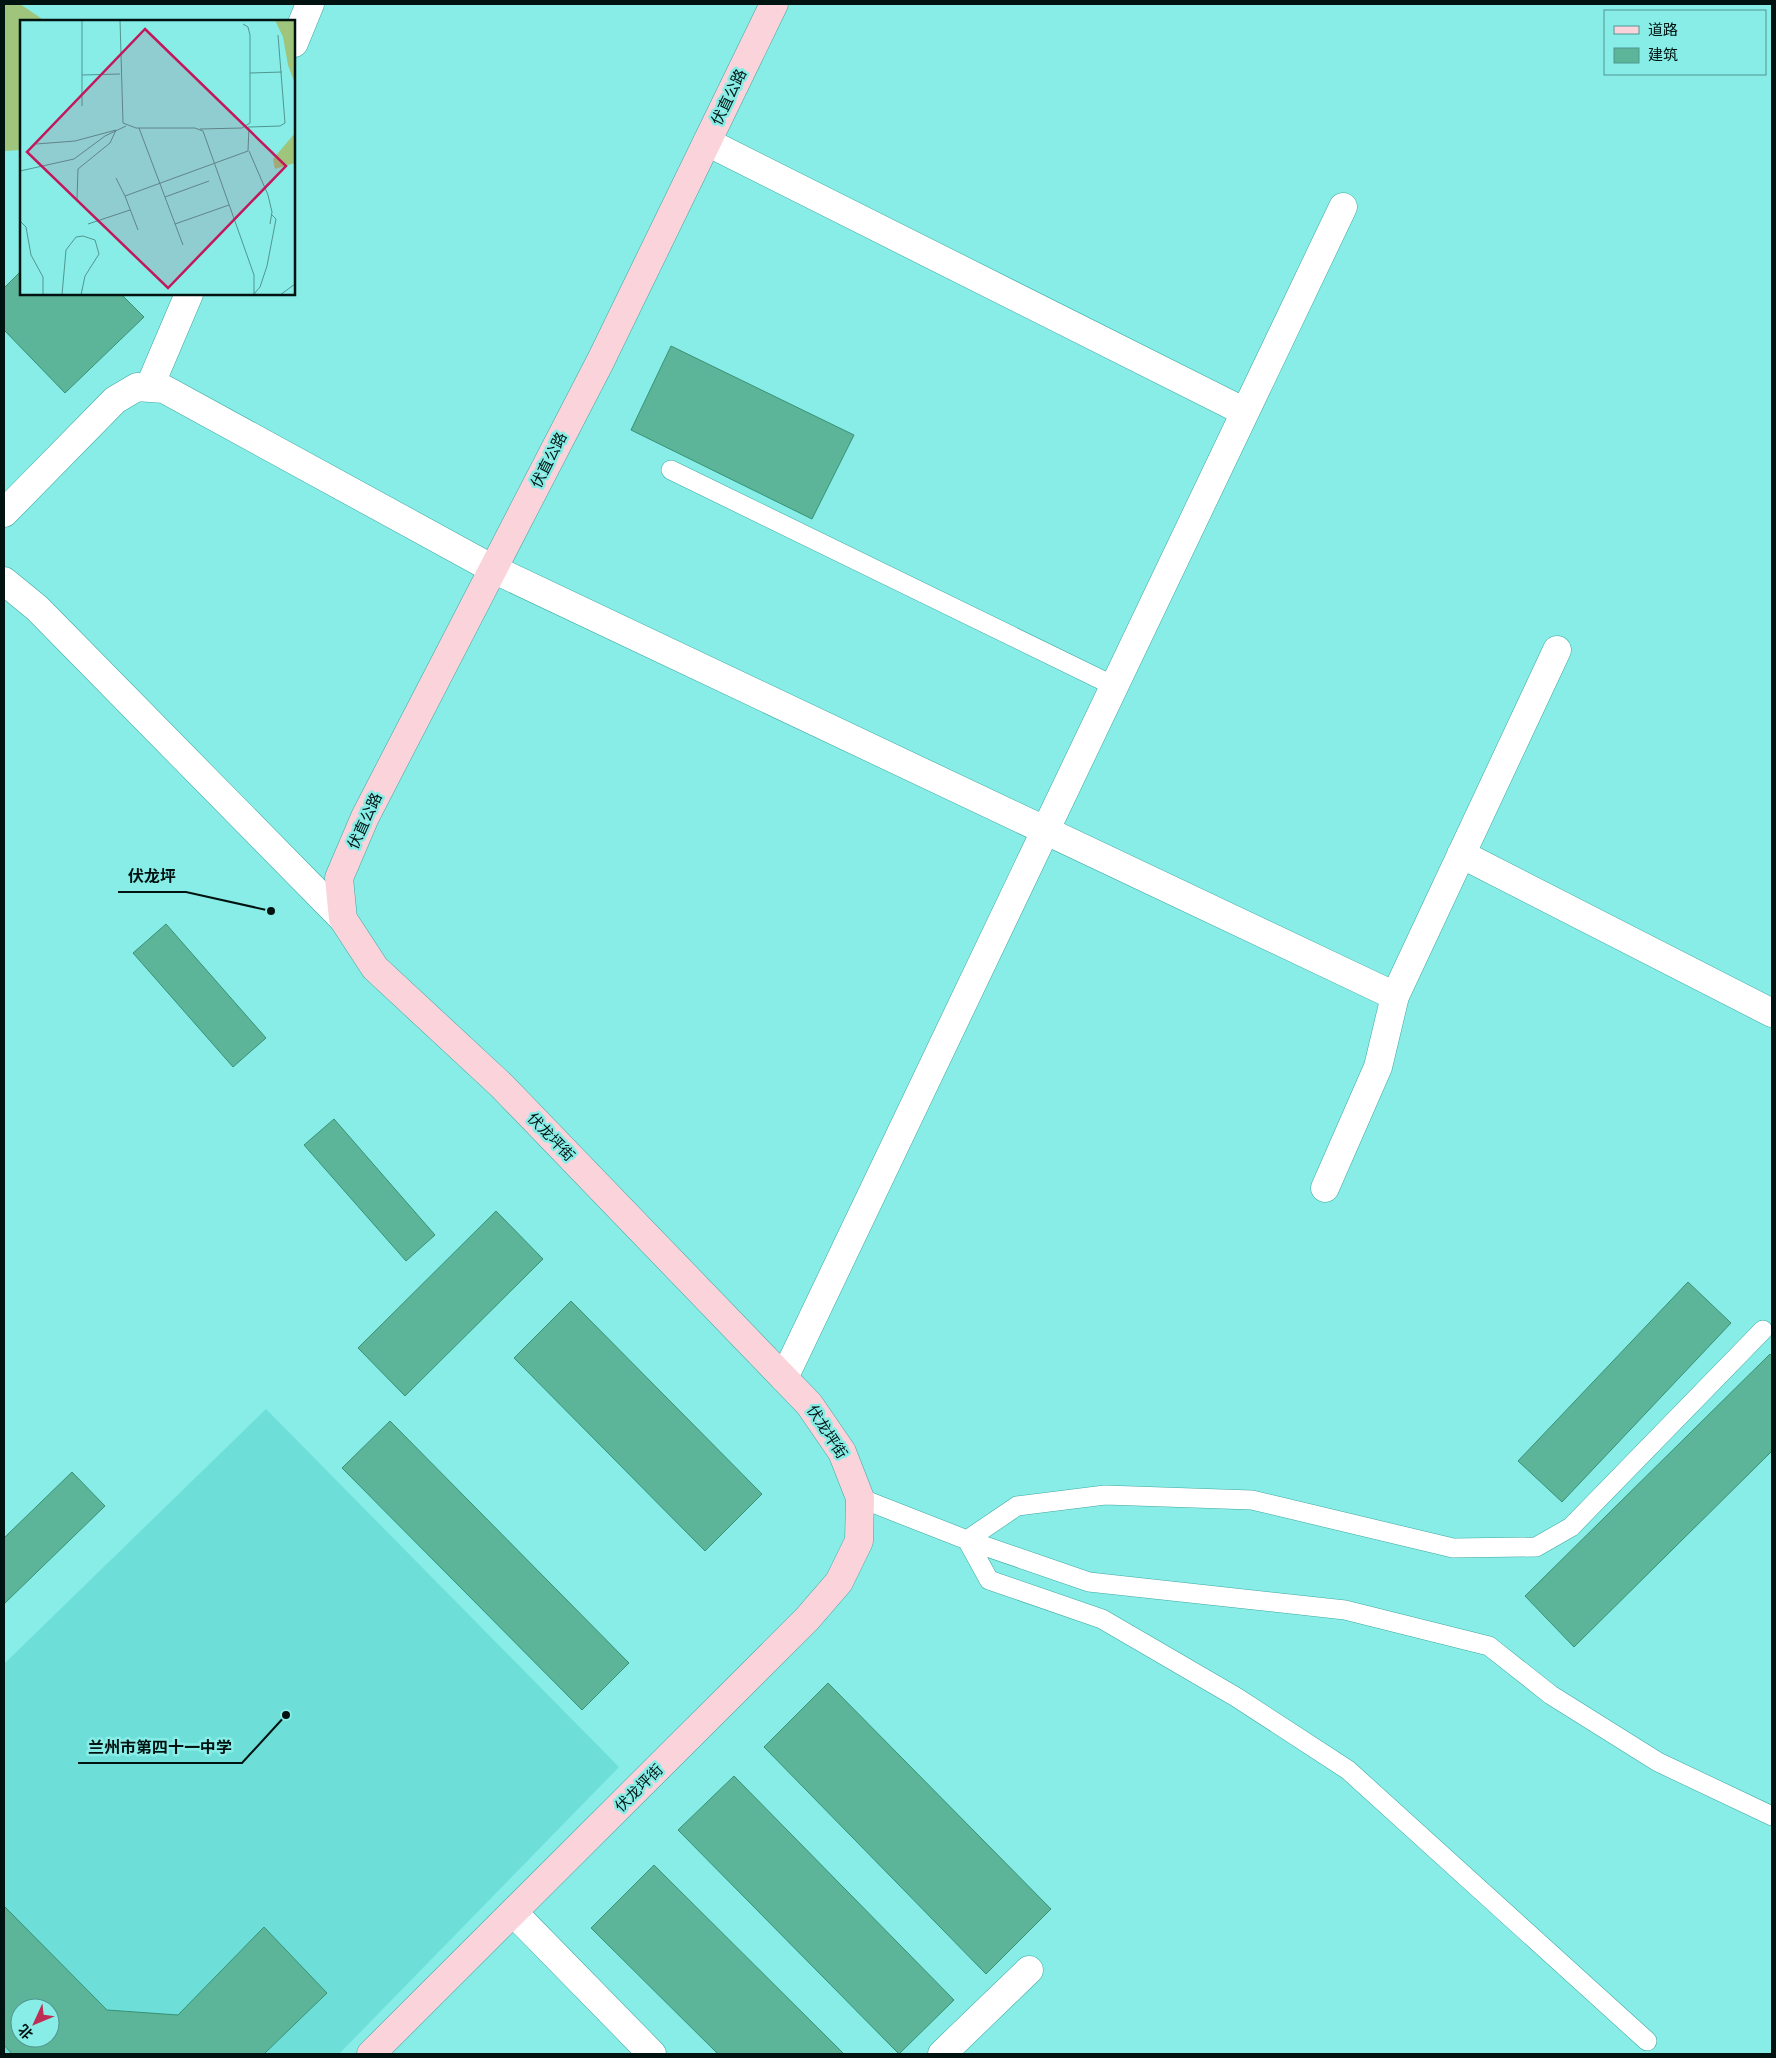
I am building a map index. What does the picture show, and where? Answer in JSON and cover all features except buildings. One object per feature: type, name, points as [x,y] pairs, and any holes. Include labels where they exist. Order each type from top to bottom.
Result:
[{"type":"main road","name":"伏直公路","points":[[343,919],[339,878],[365,817],[601,360],[774,4]]},
{"type":"main road","name":"伏龙坪街","points":[[343,919],[375,968],[502,1086],[809,1404],[842,1452],[860,1498],[859,1541],[839,1582],[807,1619],[372,2054]]},
{"type":"street","points":[[295,42],[310,4]]},
{"type":"street","points":[[707,142],[1245,412]]},
{"type":"street","points":[[784,1378],[1343,207]]},
{"type":"street","points":[[149,388],[189,295]]},
{"type":"street","points":[[4,513],[115,400],[137,387],[164,390],[493,569],[1394,996]]},
{"type":"street","points":[[4,581],[37,608],[343,919]]},
{"type":"street","points":[[1325,1188],[1378,1067],[1394,996],[1557,650]]},
{"type":"street","points":[[1461,854],[1772,1013]]},
{"type":"street","points":[[514,1913],[652,2054]]},
{"type":"street","points":[[942,2054],[1029,1970]]},
{"type":"lane","points":[[671,470],[1114,686]]},
{"type":"lane","points":[[966,1540],[1017,1506],[1105,1495],[1252,1500],[1453,1548],[1536,1547],[1571,1527],[1763,1330]]},
{"type":"lane","points":[[860,1498],[966,1540],[1089,1582],[1345,1610],[1489,1646],[1551,1695],[1658,1762],[1772,1816]]},
{"type":"lane","points":[[966,1540],[989,1580],[1102,1619],[1236,1697],[1348,1770],[1647,2041]]},
{"type":"shaded area","points":[[266,1409],[619,1767],[339,2054],[4,2054],[4,1664]]},
{"type":"green space","points":[[4,4],[20,4],[44,20],[20,20],[20,150],[4,151]]},
{"type":"place","name":"伏龙坪","points":[[271,911]]},
{"type":"place","name":"兰州市第四十一中学","points":[[286,1715]]}]
